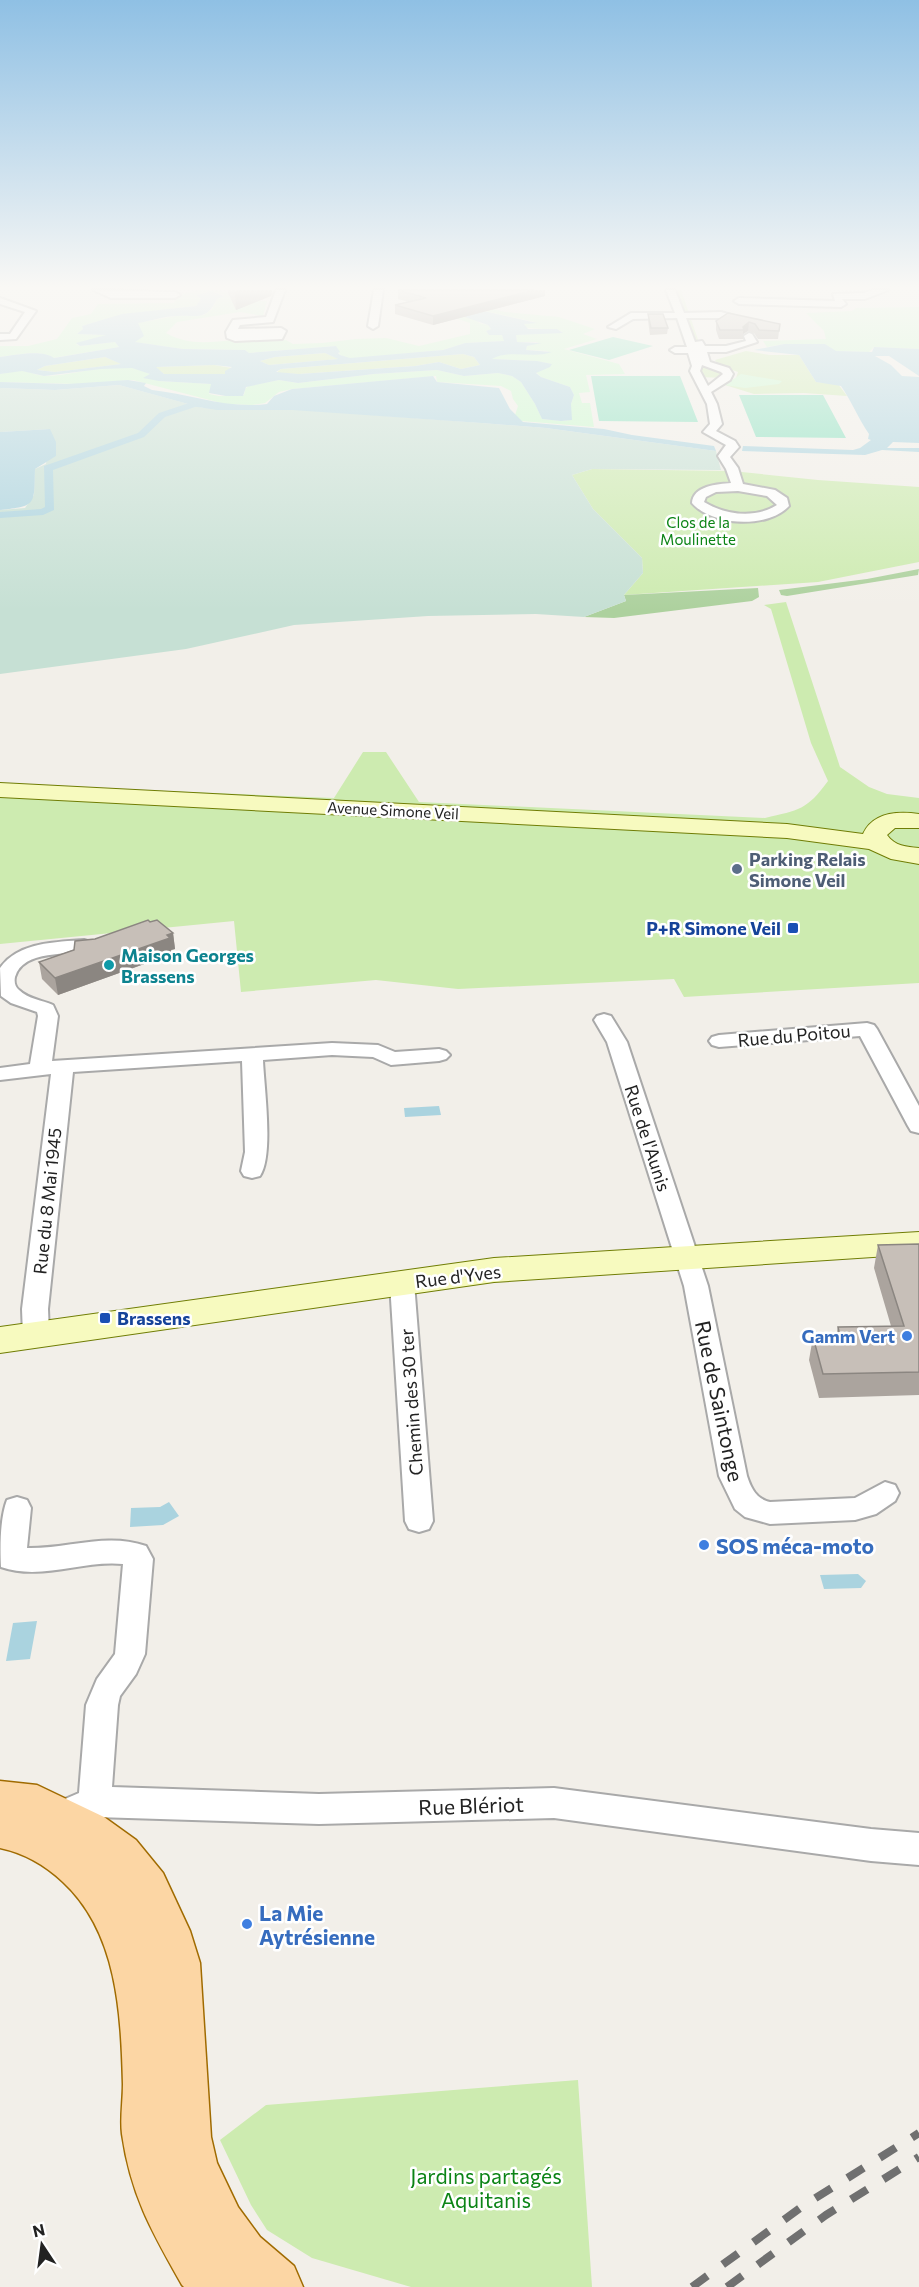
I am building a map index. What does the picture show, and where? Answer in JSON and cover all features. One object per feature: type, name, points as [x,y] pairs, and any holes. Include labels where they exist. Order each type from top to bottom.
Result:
[{"type":"main road","name":"Avenue Simone Veil","points":[[0,790],[787,831],[860,840],[880,836],[896,852],[919,856]]},
{"type":"main road","points":[[880,836],[894,821],[919,821]]},
{"type":"main road","name":"Rue d'Yves","points":[[0,1340],[402,1283],[560,1264],[687,1259],[919,1243]]},
{"type":"main road","points":[[36,1815],[68,1854],[98,1881],[118,1912],[141,1978],[150,2083],[150,2132],[162,2189],[173,2213],[203,2264],[221,2287]]},
{"type":"main road","points":[[36,1815],[87,1833],[118,1857],[145,1890],[164,1931],[174,1963],[183,2137],[190,2167],[217,2228],[239,2258],[273,2287]]},
{"type":"street","points":[[707,397],[714,411],[716,424],[709,432],[730,443],[733,447],[724,456],[732,468],[738,487]]},
{"type":"street","points":[[738,487],[771,493],[783,501],[783,506],[770,513],[746,516],[713,512],[698,503],[698,498],[709,490],[738,487]]},
{"type":"street","name":"Rue du 8 Mai 1945","points":[[36,1335],[35,1309],[51,1067],[48,1016],[45,1009],[16,998],[7,991],[4,982],[7,971],[13,964],[30,954],[51,949],[84,946]]},
{"type":"street","name":"Rue de l'Aunis","points":[[604,1020],[617,1042],[687,1259]]},
{"type":"street","name":"Rue du Poitou","points":[[718,1041],[867,1029],[919,1126]]},
{"type":"street","points":[[0,1074],[51,1067],[332,1048],[378,1051],[391,1059],[439,1055]]},
{"type":"street","points":[[252,1054],[256,1152],[252,1171]]},
{"type":"street","name":"Rue de Saintonge","points":[[687,1259],[696,1286],[733,1476],[740,1496],[747,1506],[770,1513],[855,1509],[866,1506],[885,1493]]},
{"type":"street","name":"Chemin des 30 ter","points":[[402,1283],[419,1521]]},
{"type":"street","points":[[17,1508],[11,1559],[45,1560],[110,1551],[136,1554],[138,1559],[130,1654],[127,1665],[106,1691],[102,1707],[36,1815]]},
{"type":"street","name":"Rue Blériot","points":[[36,1815],[554,1803],[871,1845],[919,1849]]},
{"type":"green space","points":[[0,397],[162,397],[203,408],[306,410],[546,428],[716,451],[721,470],[592,469],[572,475],[593,509],[642,558],[643,573],[624,595],[626,601],[584,617],[536,614],[428,616],[294,625],[186,649],[0,674],[0,510],[25,508],[34,495],[35,469],[46,464],[50,429],[0,432]]},
{"type":"green space","points":[[197,397],[273,397],[265,403],[252,405],[225,404]]},
{"type":"green space","points":[[512,397],[530,397],[542,419],[571,420],[573,397],[580,397],[582,403],[590,403],[594,427],[521,421],[515,415],[518,406]]},
{"type":"green space","points":[[595,397],[688,397],[698,422],[599,421]]},
{"type":"green space","points":[[740,397],[824,397],[846,438],[756,437]]},
{"type":"green space","name":"Clos de la Moulinette","points":[[592,469],[732,471],[919,487],[919,562],[818,582],[624,595],[643,573],[642,558],[593,509],[572,475]]},
{"type":"green space","points":[[919,569],[918,575],[787,596],[781,595],[779,590],[867,579]]},
{"type":"green space","points":[[758,588],[759,597],[752,601],[614,618],[584,617],[626,601],[624,595]]},
{"type":"green space","points":[[786,602],[840,767],[869,787],[887,794],[919,798],[919,983],[684,997],[674,979],[458,989],[376,980],[241,992],[234,921],[0,944],[0,784],[334,798],[363,752],[386,752],[419,802],[765,818],[801,807],[814,798],[828,781],[811,743],[771,609],[764,605]]},
{"type":"green space","name":"Jardins partagés Aquitanis","points":[[578,2080],[592,2287],[411,2287],[312,2258],[267,2230],[251,2205],[220,2140],[266,2105]]},
{"type":"water","points":[[162,397],[190,397],[223,403],[267,404],[273,397],[504,397],[510,409],[523,422],[604,429],[714,446],[716,451],[546,428],[292,410],[217,410],[191,406],[180,408],[188,404]]},
{"type":"water","points":[[530,397],[573,397],[571,404],[572,420],[542,419]]},
{"type":"water","points":[[847,397],[919,397],[919,443],[893,442],[887,448],[919,448],[919,452],[882,450],[865,455],[742,451],[743,446],[853,450],[871,440],[868,439],[869,434]]},
{"type":"water","points":[[50,429],[56,442],[56,456],[35,469],[31,502],[21,507],[0,510],[0,432]]},
{"type":"water","points":[[439,1106],[441,1115],[405,1117],[404,1108]]},
{"type":"water","points":[[169,1502],[179,1516],[163,1525],[130,1527],[131,1508],[160,1507]]},
{"type":"water","points":[[858,1574],[866,1581],[861,1588],[824,1589],[820,1575]]},
{"type":"water","points":[[37,1621],[30,1659],[6,1661],[13,1623]]},
{"type":"building","points":[[148,920],[150,922],[157,920],[173,933],[167,935],[170,938],[55,978],[39,962],[74,950],[75,941],[95,939]]},
{"type":"building","points":[[919,1244],[919,1372],[823,1374],[813,1337],[840,1336],[838,1327],[904,1326],[878,1245]]},
{"type":"waterway","points":[[0,515],[43,512],[50,508],[48,468],[141,435],[162,415],[198,403]]},
{"type":"railway","points":[[692,2287],[803,2206],[919,2133]]},
{"type":"railway","points":[[727,2287],[826,2215],[919,2157]]},
{"type":"place","name":"Parking Relais Simone Veil","points":[[737,869]]},
{"type":"place","name":"P+R Simone Veil","points":[[793,928]]},
{"type":"place","name":"Maison Georges Brassens","points":[[109,965]]},
{"type":"place","name":"Brassens","points":[[105,1318]]},
{"type":"place","name":"Gamm Vert","points":[[907,1336]]},
{"type":"place","name":"SOS méca-moto","points":[[704,1545]]},
{"type":"place","name":"La Mie Aytrésienne","points":[[247,1924]]}]
